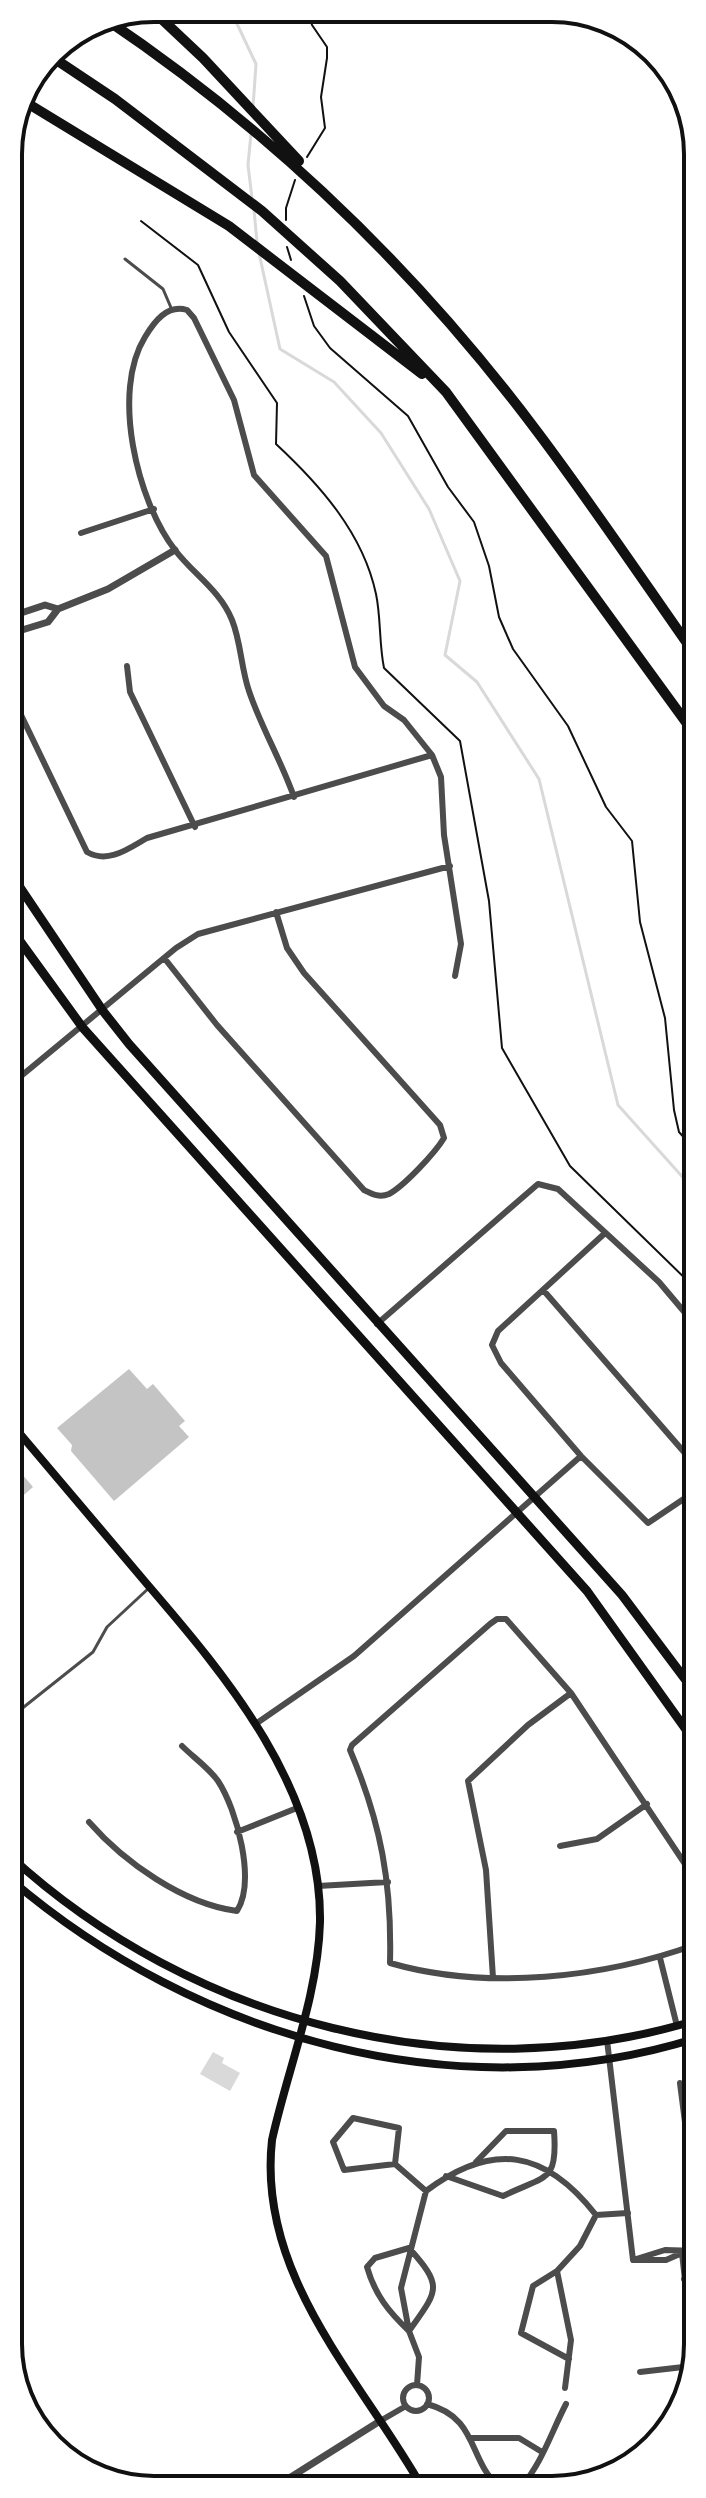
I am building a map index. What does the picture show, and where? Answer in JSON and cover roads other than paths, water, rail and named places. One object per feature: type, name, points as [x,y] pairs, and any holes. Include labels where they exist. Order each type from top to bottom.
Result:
[{"type":"highway","points":[[165,22],[203,58],[448,321],[539,433],[684,639]]},
{"type":"highway","points":[[118,28],[203,87],[273,145],[352,218]]},
{"type":"highway","points":[[60,63],[202,162],[340,281],[446,392],[684,719]]},
{"type":"highway","points":[[31,106],[201,209],[271,257],[446,392]]},
{"type":"main road","points":[[22,890],[103,1011],[377,1324],[622,1595],[684,1678]]},
{"type":"main road","points":[[22,944],[83,1028],[587,1591],[684,1727]]},
{"type":"main road","points":[[22,1436],[204,1649],[257,1723],[297,1808],[318,1886],[316,1969],[284,2087],[269,2167],[283,2252],[299,2294],[415,2476]]},
{"type":"main road","points":[[22,1866],[58,1897],[152,1960],[229,1996],[303,2020],[403,2043],[484,2049],[540,2049],[607,2040],[684,2024]]},
{"type":"main road","points":[[22,1889],[47,1911],[144,1975],[223,2012],[299,2037],[401,2060],[483,2066],[540,2066],[609,2058],[684,2041]]},
{"type":"street","points":[[294,797],[250,695],[232,619],[213,590],[175,550],[154,509],[137,462],[127,400],[130,375],[143,340],[153,324],[176,309],[194,318],[234,400],[254,475],[326,556],[355,667],[384,706],[404,720],[432,755],[441,777],[444,835],[461,944],[455,976]]},
{"type":"street","points":[[81,533],[154,509]]},
{"type":"street","points":[[22,630],[48,622],[58,609],[108,589],[175,550]]},
{"type":"street","points":[[22,613],[45,605],[58,609]]},
{"type":"street","points":[[127,666],[130,692],[195,827]]},
{"type":"street","points":[[22,717],[87,852],[102,857],[113,856],[147,838],[195,827],[432,755]]},
{"type":"street","points":[[22,1076],[198,934],[450,866]]},
{"type":"street","points":[[165,959],[217,1025],[364,1190],[376,1196],[389,1193],[437,1151],[444,1138],[440,1125],[304,973],[287,948],[276,912]]},
{"type":"street","points":[[377,1324],[538,1184],[558,1189],[659,1282],[684,1312]]},
{"type":"street","points":[[604,1234],[498,1331],[492,1345],[501,1363],[581,1456],[648,1523],[684,1499]]},
{"type":"street","points":[[544,1291],[684,1452]]},
{"type":"street","points":[[257,1723],[354,1656],[581,1456]]},
{"type":"street","points":[[684,1862],[571,1693],[506,1619],[497,1619],[490,1624],[356,1740],[350,1750],[382,1840],[388,1882],[390,1963],[415,1970],[493,1978],[579,1973],[660,1958],[684,1949]]},
{"type":"street","points":[[493,1978],[486,1870],[468,1781],[528,1725],[571,1693]]},
{"type":"street","points":[[89,1822],[104,1839],[169,1886],[214,1908],[237,1911],[246,1897],[247,1874],[237,1832],[218,1781],[182,1746]]},
{"type":"street","points":[[560,1846],[597,1839],[647,1804]]},
{"type":"street","points":[[237,1832],[297,1808]]},
{"type":"street","points":[[318,1886],[388,1882]]},
{"type":"street","points":[[660,1958],[677,2026]]},
{"type":"street","points":[[607,2040],[633,2260],[658,2261],[682,2253],[684,2279]]},
{"type":"street","points":[[680,2083],[684,2111]]},
{"type":"street","points":[[395,2164],[399,2128],[353,2118],[333,2142],[344,2170],[395,2164],[426,2191]]},
{"type":"street","points":[[417,2385],[419,2357],[409,2331],[401,2288],[426,2191],[446,2176],[476,2162],[506,2131],[554,2131],[557,2162],[552,2172],[503,2196],[446,2176]]},
{"type":"street","points":[[476,2162],[525,2160],[538,2163],[576,2189],[596,2215]]},
{"type":"street","points":[[596,2215],[628,2213]]},
{"type":"street","points":[[569,2359],[521,2333],[533,2286],[557,2271],[580,2246],[596,2215]]},
{"type":"street","points":[[409,2248],[375,2258],[367,2267],[373,2287],[387,2310],[409,2331]]},
{"type":"street","points":[[409,2248],[433,2275],[435,2285],[409,2331]]},
{"type":"street","points":[[557,2271],[571,2340],[565,2388]]},
{"type":"street","points":[[640,2372],[682,2366]]},
{"type":"street","points":[[406,2406],[405,2392],[417,2385]]},
{"type":"street","points":[[417,2385],[426,2390],[427,2404]]},
{"type":"street","points":[[292,2476],[406,2406],[419,2410],[427,2404]]},
{"type":"street","points":[[427,2404],[460,2420],[487,2476]]},
{"type":"street","points":[[530,2476],[539,2466],[542,2452],[566,2404]]},
{"type":"street","points":[[471,2438],[519,2438],[542,2452]]},
{"type":"lane","points":[[125,259],[163,289],[176,309]]},
{"type":"lane","points":[[22,1708],[93,1652],[107,1627],[150,1587]]},
{"type":"waterway","points":[[236,22],[256,64],[253,107]]},
{"type":"waterway","points":[[251,134],[248,165],[252,198]]},
{"type":"waterway","points":[[254,210],[257,242]]},
{"type":"waterway","points":[[259,253],[280,349],[334,382],[381,433],[429,509],[460,581],[445,655],[477,682],[539,779],[618,1105],[684,1179]]}]
